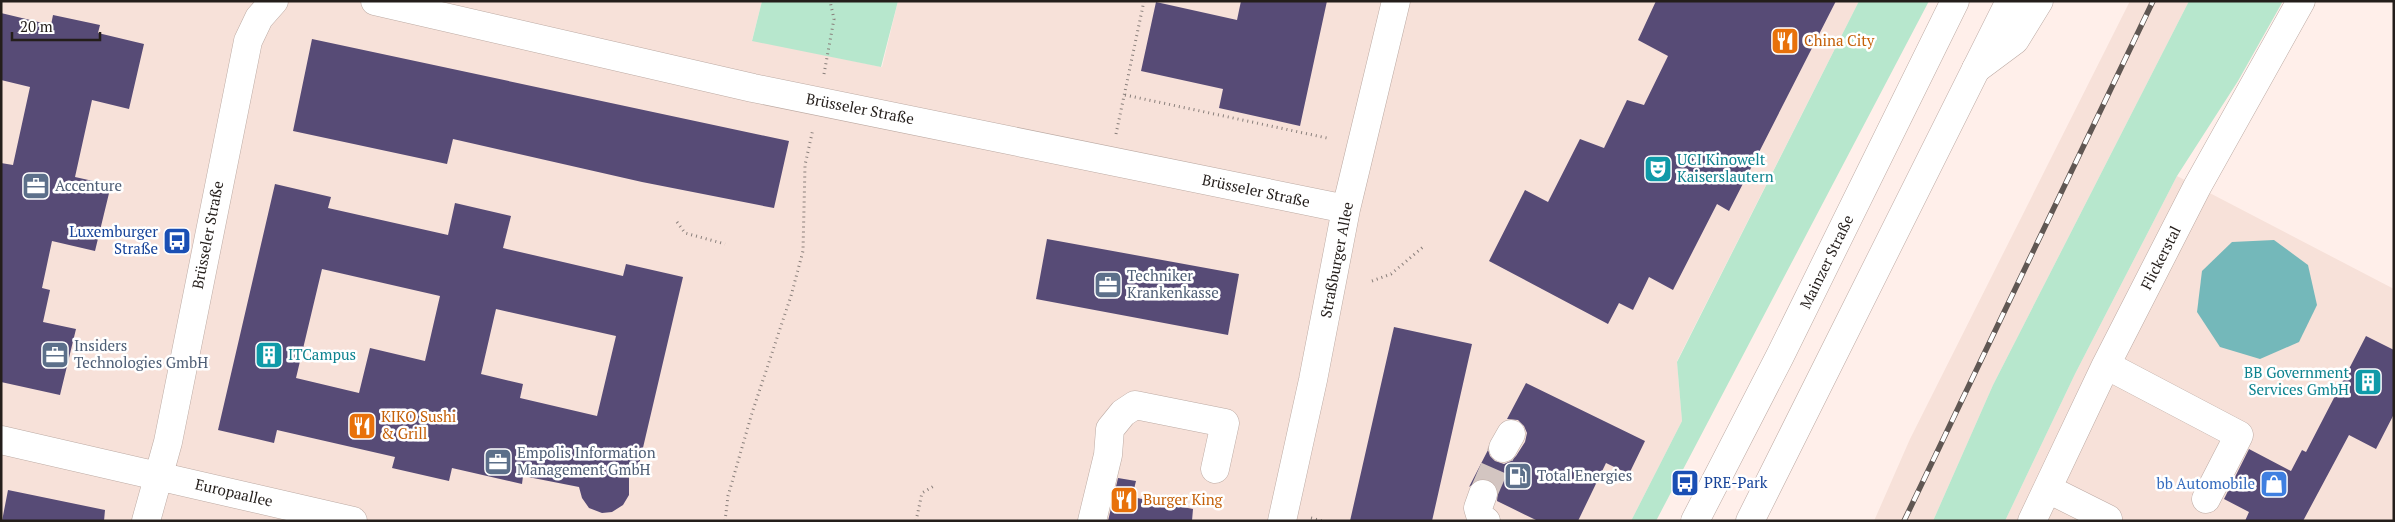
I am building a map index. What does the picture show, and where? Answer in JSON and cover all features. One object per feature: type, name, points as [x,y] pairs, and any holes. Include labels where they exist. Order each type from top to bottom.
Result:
[{"type":"street","name":"Brüsseler Straße","points":[[159,477],[168,442],[248,41],[259,18],[274,1]]},
{"type":"street","name":"Brüsseler Straße","points":[[375,1],[753,88],[1346,209]]},
{"type":"street","name":"Straßburger Allee","points":[[1282,521],[1313,380],[1346,209],[1396,1]]},
{"type":"street","name":"Mainzer Straße","points":[[1695,521],[1780,356],[1955,1]]},
{"type":"street","points":[[1750,521],[2010,1]]},
{"type":"street","points":[[1976,69],[2015,40],[2039,1]]},
{"type":"street","name":"Flickerstal","points":[[2032,521],[2106,365],[2197,187],[2301,1]]},
{"type":"street","points":[[2106,365],[2239,435],[2206,499]]},
{"type":"street","points":[[1092,521],[1108,454],[1110,429],[1123,413],[1135,405],[1225,423],[1215,469]]},
{"type":"street","points":[[1,440],[159,477],[146,521]]},
{"type":"street","name":"Europaallee","points":[[159,477],[353,521]]},
{"type":"street","points":[[2048,489],[2108,519],[2107,521]]},
{"type":"street","points":[[1483,494],[1478,508],[1481,518],[1486,521]]},
{"type":"path","points":[[724,521],[728,496],[752,413],[791,296],[803,251],[805,164],[834,19],[830,1]]},
{"type":"path","points":[[1116,134],[1144,1]]},
{"type":"path","points":[[1125,95],[1327,138]]},
{"type":"path","points":[[677,222],[685,233],[725,244]]},
{"type":"path","points":[[1372,282],[1391,274],[1423,247]]},
{"type":"path","points":[[916,521],[922,493],[934,486]]},
{"type":"path","points":[[1310,518],[1322,521]]},
{"type":"shaded area","name":"PRE-Park","points":[[1,1],[762,1],[752,40],[882,67],[898,1],[1859,1],[1677,361],[1682,421],[1631,521],[1,521]]},
{"type":"shaded area","points":[[2130,1],[2189,1],[1993,385],[1933,521],[1874,521],[1910,439]]},
{"type":"shaded area","points":[[2177,176],[2394,289],[2394,521],[2005,521],[2075,374]]},
{"type":"green space","points":[[762,1],[898,1],[881,67],[752,41]]},
{"type":"green space","points":[[1859,1],[1929,1],[1656,521],[1631,521],[1682,421],[1677,362]]},
{"type":"green space","points":[[2189,1],[2283,1],[2238,81],[2177,176],[2075,374],[2005,521],[1933,521],[1993,385]]},
{"type":"water","points":[[2274,240],[2308,265],[2317,305],[2299,342],[2260,359],[2220,347],[2197,312],[2202,271],[2232,242]]},
{"type":"building","points":[[1241,1],[1327,1],[1300,126],[1219,108],[1223,89],[1141,71],[1156,2],[1237,20]]},
{"type":"building","name":"UCI Kinowelt Kaiserslautern","points":[[1656,1],[1836,1],[1729,211],[1717,204],[1673,290],[1649,277],[1633,310],[1619,303],[1608,324],[1489,261],[1525,190],[1548,202],[1580,139],[1604,148],[1627,100],[1644,105],[1668,56],[1638,40]]},
{"type":"building","points":[[1,13],[51,25],[53,15],[100,25],[98,33],[144,44],[129,109],[92,100],[75,177],[111,185],[95,251],[52,241],[42,288],[50,290],[43,322],[76,329],[60,395],[1,382],[1,163],[13,165],[30,87],[1,80]]},
{"type":"building","points":[[312,39],[789,141],[774,208],[642,182],[453,139],[447,164],[293,131]]},
{"type":"building","name":"ITCampus","points":[[275,184],[331,197],[328,208],[448,235],[455,203],[511,216],[503,248],[623,276],[626,264],[683,277],[638,469],[629,467],[629,495],[623,505],[612,512],[602,513],[589,508],[582,498],[579,487],[523,476],[522,484],[452,468],[449,481],[392,468],[395,457],[277,430],[274,443],[218,430]],"holes":[[[322,269],[440,296],[425,361],[370,348],[359,393],[296,378]],[[496,309],[616,336],[597,416],[520,398],[523,384],[481,374]]]},
{"type":"building","points":[[1047,239],[1239,274],[1228,335],[1036,299]]},
{"type":"building","points":[[1394,327],[1472,344],[1432,521],[1350,521]]},
{"type":"building","points":[[2366,336],[2394,350],[2394,414],[2376,449],[2349,435],[2303,521],[2245,521],[2249,512],[2224,499],[2249,449],[2291,471],[2302,450],[2306,452]]},
{"type":"building","points":[[1526,383],[1645,441],[1629,474],[1606,463],[1578,521],[1538,521],[1497,501],[1498,491],[1495,484],[1488,479],[1480,479],[1469,487],[1488,450],[1490,456],[1495,461],[1504,464],[1516,456],[1525,442],[1527,433],[1524,426],[1518,420],[1507,419]]},
{"type":"building","name":"Burger King","points":[[1118,478],[1136,481],[1132,497],[1193,509],[1192,521],[1108,521]]},
{"type":"building","points":[[8,490],[105,510],[104,521],[2,521]]},
{"type":"tunnel","points":[[1483,494],[1503,448]]},
{"type":"railway","points":[[1904,521],[2153,1]]},
{"type":"place","name":"China City","points":[[1785,41]]},
{"type":"place","name":"UCI Kinowelt Kaiserslautern","points":[[1658,169]]},
{"type":"place","name":"Accenture","points":[[36,186]]},
{"type":"place","name":"Luxemburger Straße","points":[[177,241]]},
{"type":"place","name":"Techniker Krankenkasse","points":[[1108,285]]},
{"type":"place","name":"Insiders Technologies GmbH","points":[[55,355]]},
{"type":"place","name":"ITCampus","points":[[269,355]]},
{"type":"place","name":"BB Government Services GmbH","points":[[2368,382]]},
{"type":"place","name":"KIKO Sushi & Grill","points":[[362,426]]},
{"type":"place","name":"Empolis Information Management GmbH","points":[[498,462]]},
{"type":"place","name":"Total Energies","points":[[1518,476]]},
{"type":"place","name":"PRE-Park","points":[[1685,483]]},
{"type":"place","name":"bb Automobile","points":[[2274,484]]},
{"type":"place","name":"Burger King","points":[[1124,500]]}]
